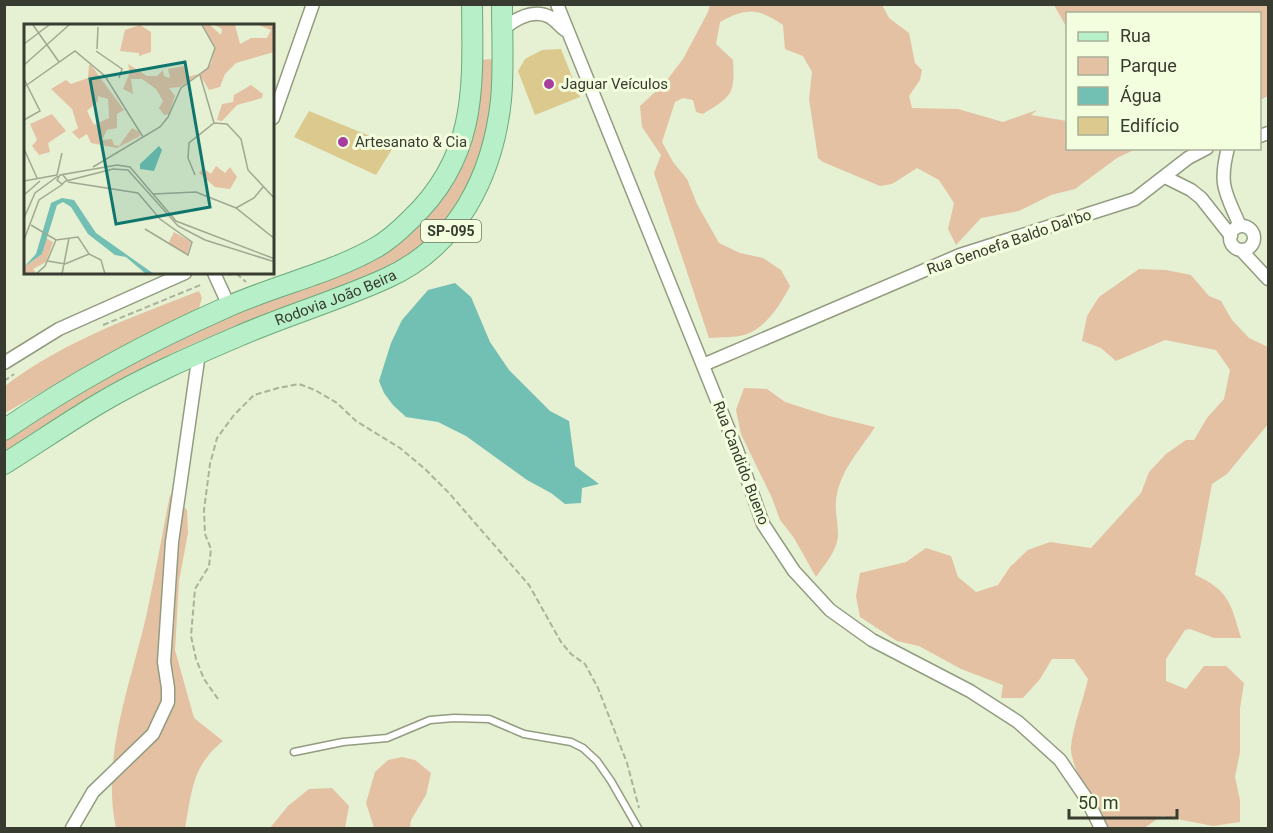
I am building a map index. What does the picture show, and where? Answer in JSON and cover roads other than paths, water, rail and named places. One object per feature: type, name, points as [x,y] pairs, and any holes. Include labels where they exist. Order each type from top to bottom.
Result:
[{"type":"main road","name":"Rodovia João Beira","points":[[4,430],[119,359],[230,306],[341,264],[376,248],[398,231],[422,209],[438,189],[454,161],[464,135],[471,97],[472,4]]},
{"type":"main road","name":"Rodovia João Beira","points":[[4,464],[101,403],[146,378],[242,334],[388,278],[436,247],[453,229],[465,209],[487,160],[495,133],[501,100],[502,4]]},
{"type":"street","points":[[274,115],[313,4]]},
{"type":"street","name":"Rua Candido Bueno","points":[[557,4],[737,450],[764,524],[794,571],[830,610],[872,640],[970,691],[1018,722],[1060,760],[1086,798],[1101,828]]},
{"type":"street","points":[[502,30],[516,18],[533,14],[550,17],[568,33]]},
{"type":"street","name":"Rua Genoefa Baldo Dal'bo","points":[[703,365],[960,255],[1135,199],[1188,158],[1204,150]]},
{"type":"street","points":[[1227,150],[1222,170],[1222,183],[1240,226]]},
{"type":"street","points":[[1165,177],[1191,190],[1201,198],[1231,236]]},
{"type":"street","points":[[1241,250],[1252,245],[1254,239],[1249,228],[1240,226],[1233,230],[1231,242],[1269,279]]},
{"type":"street","points":[[4,363],[59,329],[183,274]]},
{"type":"street","points":[[215,276],[230,306]]},
{"type":"street","points":[[72,828],[93,792],[153,734],[168,702],[164,662],[172,542],[199,353]]},
{"type":"lane","points":[[294,752],[343,742],[387,738],[430,720],[489,719],[524,734],[571,742],[583,748],[597,761],[611,781],[639,828]]},
{"type":"water","points":[[455,283],[471,297],[490,342],[509,370],[550,411],[569,421],[575,466],[599,484],[582,488],[581,503],[565,504],[466,436],[438,422],[406,417],[384,393],[379,381],[391,343],[402,320],[428,290]]},
{"type":"place","name":"Jaguar Veículos","points":[[549,84]]},
{"type":"place","name":"Artesanato & Cia","points":[[343,142]]}]
